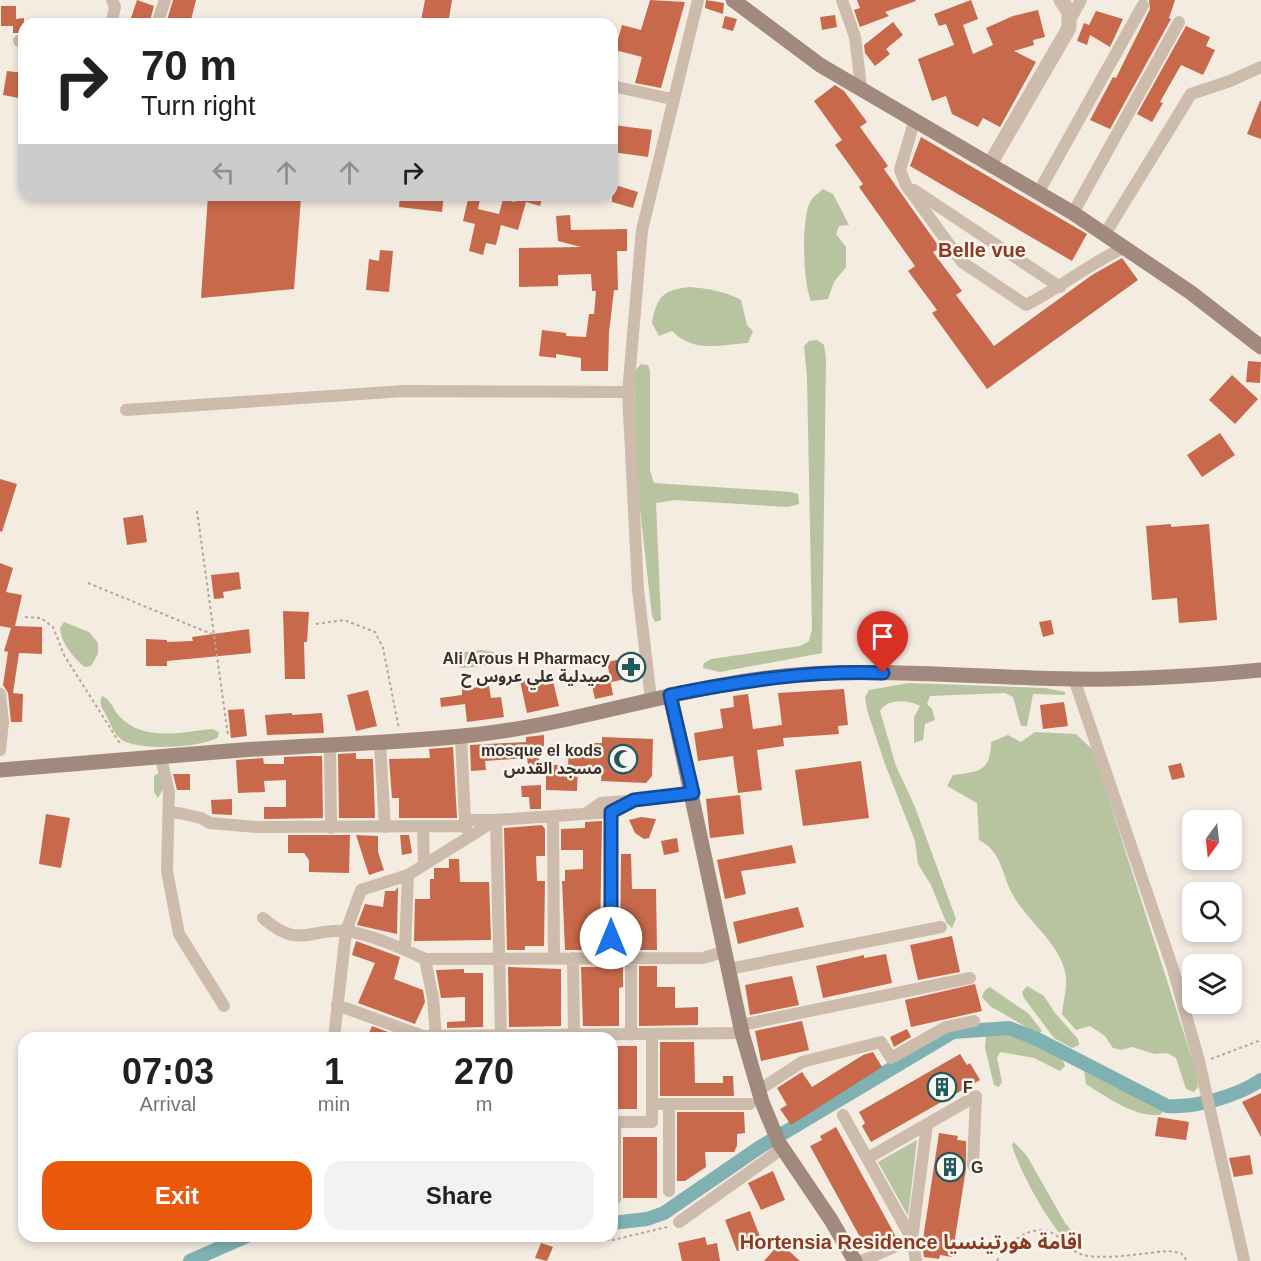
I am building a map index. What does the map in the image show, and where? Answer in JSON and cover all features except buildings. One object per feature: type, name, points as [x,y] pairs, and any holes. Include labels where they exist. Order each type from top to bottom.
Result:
[{"type":"main road","points":[[733,0],[812,60],[861,87],[1105,234],[1190,291],[1261,347]]},
{"type":"main road","points":[[0,770],[134,761],[230,751],[380,744],[460,736],[544,724],[740,681],[861,672],[1074,679],[1179,679],[1261,670]]},
{"type":"main road","points":[[670,695],[693,793],[741,1029],[759,1090],[774,1132],[855,1261]]},
{"type":"street","points":[[112,0],[115,7],[112,18]]},
{"type":"street","points":[[159,18],[165,0]]},
{"type":"street","points":[[651,699],[638,590],[628,393],[642,230],[672,99],[698,0]]},
{"type":"street","points":[[842,0],[855,37],[861,87]]},
{"type":"street","points":[[1061,0],[1071,18]]},
{"type":"street","points":[[990,164],[1059,48],[1081,0]]},
{"type":"street","points":[[1038,193],[1143,5]]},
{"type":"street","points":[[1072,213],[1179,22]]},
{"type":"street","points":[[1105,234],[1191,94],[1230,81],[1261,67]]},
{"type":"street","points":[[618,87],[672,99]]},
{"type":"street","points":[[915,120],[900,170],[906,185],[962,262],[1026,305],[1060,287],[1102,258],[1123,248]]},
{"type":"street","points":[[906,185],[1060,287]]},
{"type":"street","points":[[126,410],[404,391],[628,393]]},
{"type":"street","points":[[1074,679],[1173,969],[1199,1061],[1244,1260]]},
{"type":"street","points":[[0,694],[0,745]]},
{"type":"street","points":[[460,736],[466,839]]},
{"type":"street","points":[[380,744],[385,827]]},
{"type":"street","points":[[330,745],[331,828]]},
{"type":"street","points":[[161,758],[169,792],[167,871],[179,933],[224,1006]]},
{"type":"street","points":[[585,814],[601,803],[693,793]]},
{"type":"street","points":[[170,811],[201,818],[210,823],[331,828],[385,827],[611,812],[634,800]]},
{"type":"street","points":[[611,812],[612,958]]},
{"type":"street","points":[[553,817],[554,958]]},
{"type":"street","points":[[335,1032],[346,931],[361,890],[408,875],[496,820]]},
{"type":"street","points":[[496,820],[499,958],[497,1032]]},
{"type":"street","points":[[423,826],[424,866]]},
{"type":"street","points":[[405,949],[408,875]]},
{"type":"street","points":[[263,918],[282,932],[298,937],[346,931],[405,949],[425,959],[703,958],[726,951]]},
{"type":"street","points":[[729,969],[941,927]]},
{"type":"street","points":[[573,958],[574,1032]]},
{"type":"street","points":[[631,958],[631,1035]]},
{"type":"street","points":[[425,959],[433,998],[436,1032]]},
{"type":"street","points":[[618,1035],[741,1029],[970,978]]},
{"type":"street","points":[[337,1005],[412,1032]]},
{"type":"street","points":[[759,1090],[802,1062],[881,1042],[891,1058],[946,1027],[974,1021]]},
{"type":"street","points":[[652,1035],[652,1122]]},
{"type":"street","points":[[868,1158],[976,1096],[974,1165]]},
{"type":"street","points":[[652,1104],[750,1104]]},
{"type":"street","points":[[669,1104],[669,1191]]},
{"type":"street","points":[[843,1115],[912,1239]]},
{"type":"street","points":[[618,1122],[669,1122]]},
{"type":"street","points":[[916,1261],[912,1239],[927,1124]]},
{"type":"street","points":[[678,1222],[783,1148]]},
{"type":"street","points":[[862,1261],[912,1239]]},
{"type":"path","points":[[197,511],[230,751]]},
{"type":"path","points":[[88,584],[214,635]]},
{"type":"path","points":[[25,617],[41,618],[53,627],[64,655],[120,745],[130,752],[134,761]]},
{"type":"path","points":[[316,624],[344,620],[368,629],[379,638],[402,741]]},
{"type":"path","points":[[1199,1061],[1217,1058],[1261,1040]]},
{"type":"path","points":[[618,1239],[654,1232],[678,1222]]},
{"type":"path","points":[[997,1261],[1003,1251],[1026,1233],[1041,1231],[1054,1234],[1074,1251],[1089,1256],[1168,1251],[1181,1253],[1187,1261]]},
{"type":"green space","points":[[823,189],[833,194],[849,225],[839,226],[836,234],[846,247],[846,267],[834,282],[828,299],[811,301],[805,267],[805,223],[811,200]]},
{"type":"green space","points":[[690,287],[723,292],[741,300],[747,325],[753,331],[748,343],[707,346],[689,342],[672,331],[659,336],[652,323],[659,301],[673,290]]},
{"type":"green space","points":[[817,340],[824,345],[826,358],[822,653],[720,672],[703,668],[704,663],[711,659],[800,646],[809,641],[812,629],[807,377],[804,346],[809,341]]},
{"type":"green space","points":[[641,364],[648,365],[650,371],[650,471],[654,483],[791,492],[798,494],[799,504],[788,507],[675,500],[656,503],[661,620],[655,622],[652,616],[635,465],[634,372]]},
{"type":"green space","points":[[64,622],[89,632],[98,643],[98,654],[91,666],[85,667],[81,664],[65,644],[60,628]]},
{"type":"green space","points":[[480,650],[494,652],[494,665],[463,668],[459,667],[453,659],[456,653]]},
{"type":"green space","points":[[909,683],[1045,688],[1065,692],[1065,695],[1033,694],[1027,726],[1021,726],[1013,697],[1005,693],[930,696],[927,704],[932,709],[935,720],[925,724],[923,740],[914,743],[914,717],[920,706],[899,701],[888,704],[880,711],[896,766],[915,807],[956,919],[952,928],[946,922],[931,885],[918,864],[915,841],[867,710],[865,697],[869,690]]},
{"type":"green space","points":[[102,696],[108,700],[120,717],[141,730],[164,734],[212,729],[219,732],[218,737],[211,741],[186,746],[156,747],[130,743],[122,740],[113,729],[101,706]]},
{"type":"green space","points":[[1035,732],[1076,734],[1093,750],[1197,1074],[1198,1087],[1194,1092],[1186,1089],[1176,1058],[1167,1053],[1155,1054],[1132,1047],[1121,1050],[1113,1048],[1105,1036],[1090,1026],[1076,1030],[1062,1014],[1066,977],[1058,955],[1052,944],[1020,907],[993,851],[979,840],[977,803],[947,786],[953,775],[976,771],[986,764],[989,759],[991,742],[1008,735],[1021,742]]},
{"type":"green space","points":[[160,772],[163,789],[158,798],[154,792],[154,776]]},
{"type":"green space","points":[[1027,986],[1044,996],[1055,1013],[1078,1039],[1079,1045],[1072,1048],[1054,1038],[1024,998],[1022,992]]},
{"type":"green space","points":[[990,987],[1029,1014],[1042,1031],[1038,1034],[990,1006],[982,997],[985,990]]},
{"type":"green space","points":[[989,1032],[1017,1036],[1035,1043],[1061,1056],[1065,1066],[1060,1071],[1034,1058],[1000,1052],[997,1058],[1002,1082],[999,1087],[994,1085],[985,1048],[986,1036]]},
{"type":"green space","points":[[1089,1069],[1156,1104],[1163,1112],[1160,1115],[1141,1113],[1112,1100],[1086,1084],[1084,1070]]},
{"type":"green space","points":[[917,1140],[908,1216],[878,1162]]},
{"type":"green space","points":[[1014,1142],[1027,1156],[1065,1223],[1084,1245],[1080,1250],[1071,1245],[1061,1234],[1040,1204],[1016,1156],[1012,1145]]},
{"type":"waterway","points":[[618,1222],[647,1219],[664,1213],[760,1147],[953,1032],[1009,1028],[1037,1039],[1167,1106],[1191,1105],[1216,1100],[1261,1080]]},
{"type":"waterway","points":[[190,1261],[233,1242]]},
{"type":"place","name":"Ali Arous H Pharmacy صيدلية علي عروس ح","points":[[631,667]]},
{"type":"place","name":"mosque el kods مسجد القدس","points":[[623,759]]},
{"type":"place","name":"F","points":[[942,1087]]},
{"type":"place","name":"G","points":[[950,1167]]},
{"type":"district","name":"Belle vue","points":[[982,250]]},
{"type":"district","name":"Hortensia Residence اقامة هورتينسيا","points":[[911,1242]]},
{"type":"route","points":[[611,938],[611,812],[634,800],[693,793],[670,695],[740,681],[806,674],[883,673]]}]
